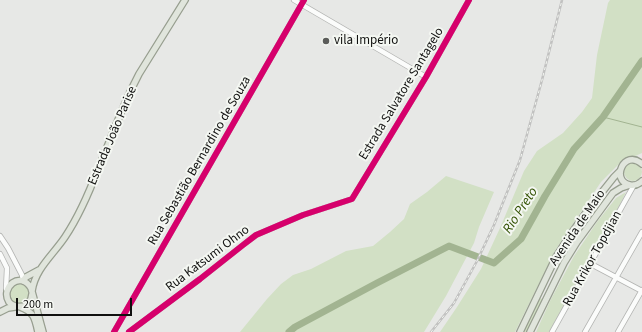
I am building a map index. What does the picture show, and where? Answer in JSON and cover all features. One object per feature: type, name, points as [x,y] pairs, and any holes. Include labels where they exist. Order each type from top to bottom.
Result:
[{"type":"main road","name":"Estrada João Parise","points":[[32,292],[34,280],[39,270],[61,242],[87,198],[139,74],[185,0]]},
{"type":"main road","points":[[636,160],[642,164]]},
{"type":"main road","name":"Avenida de Maio","points":[[520,332],[556,257],[570,235],[587,211],[620,171],[622,165],[627,161],[636,160]]},
{"type":"main road","points":[[620,171],[623,180],[627,184],[636,185]]},
{"type":"main road","name":"Avenida de Maio","points":[[530,332],[564,264],[577,242],[613,193],[621,188],[636,185],[642,181]]},
{"type":"main road","name":"Estrada João Parise","points":[[23,278],[39,270]]},
{"type":"main road","points":[[1,298],[12,282],[23,278],[32,292],[43,332]]},
{"type":"main road","points":[[6,290],[7,299],[10,303],[31,313],[38,332]]},
{"type":"main road","points":[[0,312],[8,308],[27,305],[31,299],[32,292]]},
{"type":"street","points":[[294,0],[303,2],[426,78]]},
{"type":"street","name":"Estrada Salvatore Santagelo","points":[[352,199],[426,78],[470,0]]},
{"type":"street","name":"Rua Sebastião Bernardino de Souza","points":[[114,332],[303,2]]},
{"type":"street","points":[[636,160],[642,158]]},
{"type":"street","name":"Rua Krikor Topdjian","points":[[552,332],[636,185]]},
{"type":"street","name":"Rua Katsumi Ohno","points":[[129,332],[256,235],[302,215],[352,199]]},
{"type":"street","points":[[585,332],[642,232]]},
{"type":"street","points":[[0,236],[8,248],[23,278]]},
{"type":"street","points":[[0,254],[7,268],[6,290]]},
{"type":"street","points":[[591,264],[642,291],[618,332]]},
{"type":"green space","points":[[610,0],[642,0],[642,153],[620,163],[601,182],[556,249],[515,332],[440,332],[481,269],[524,171],[537,151],[563,133],[582,112],[592,98],[597,55],[608,3]]},
{"type":"green space","points":[[633,163],[639,166],[642,172],[639,178],[633,181],[627,178],[624,172],[627,166]]},
{"type":"green space","points":[[446,176],[494,192],[474,243],[446,296],[424,332],[240,332],[281,284],[293,275],[311,269],[346,251],[373,246],[404,219],[410,204]]},
{"type":"green space","points":[[626,192],[549,332],[536,332],[551,299],[574,256],[597,222],[616,198]]},
{"type":"green space","points":[[19,284],[26,287],[29,294],[26,301],[19,304],[12,301],[9,294],[12,287]]},
{"type":"green space","points":[[538,298],[543,299],[527,332],[522,332]]},
{"type":"waterway","name":"Rio Preto","points":[[289,332],[295,327],[449,246],[494,263],[521,239],[574,149],[603,117],[642,61]]},
{"type":"waterway","points":[[603,117],[642,127]]},
{"type":"railway","points":[[431,332],[454,303],[477,261],[494,225],[520,160],[562,0]]},
{"type":"cycle path","points":[[114,332],[304,0]]},
{"type":"cycle path","points":[[129,332],[256,235],[303,215],[352,199],[426,77],[469,0]]},
{"type":"place","name":"vila Império","points":[[326,41]]}]
